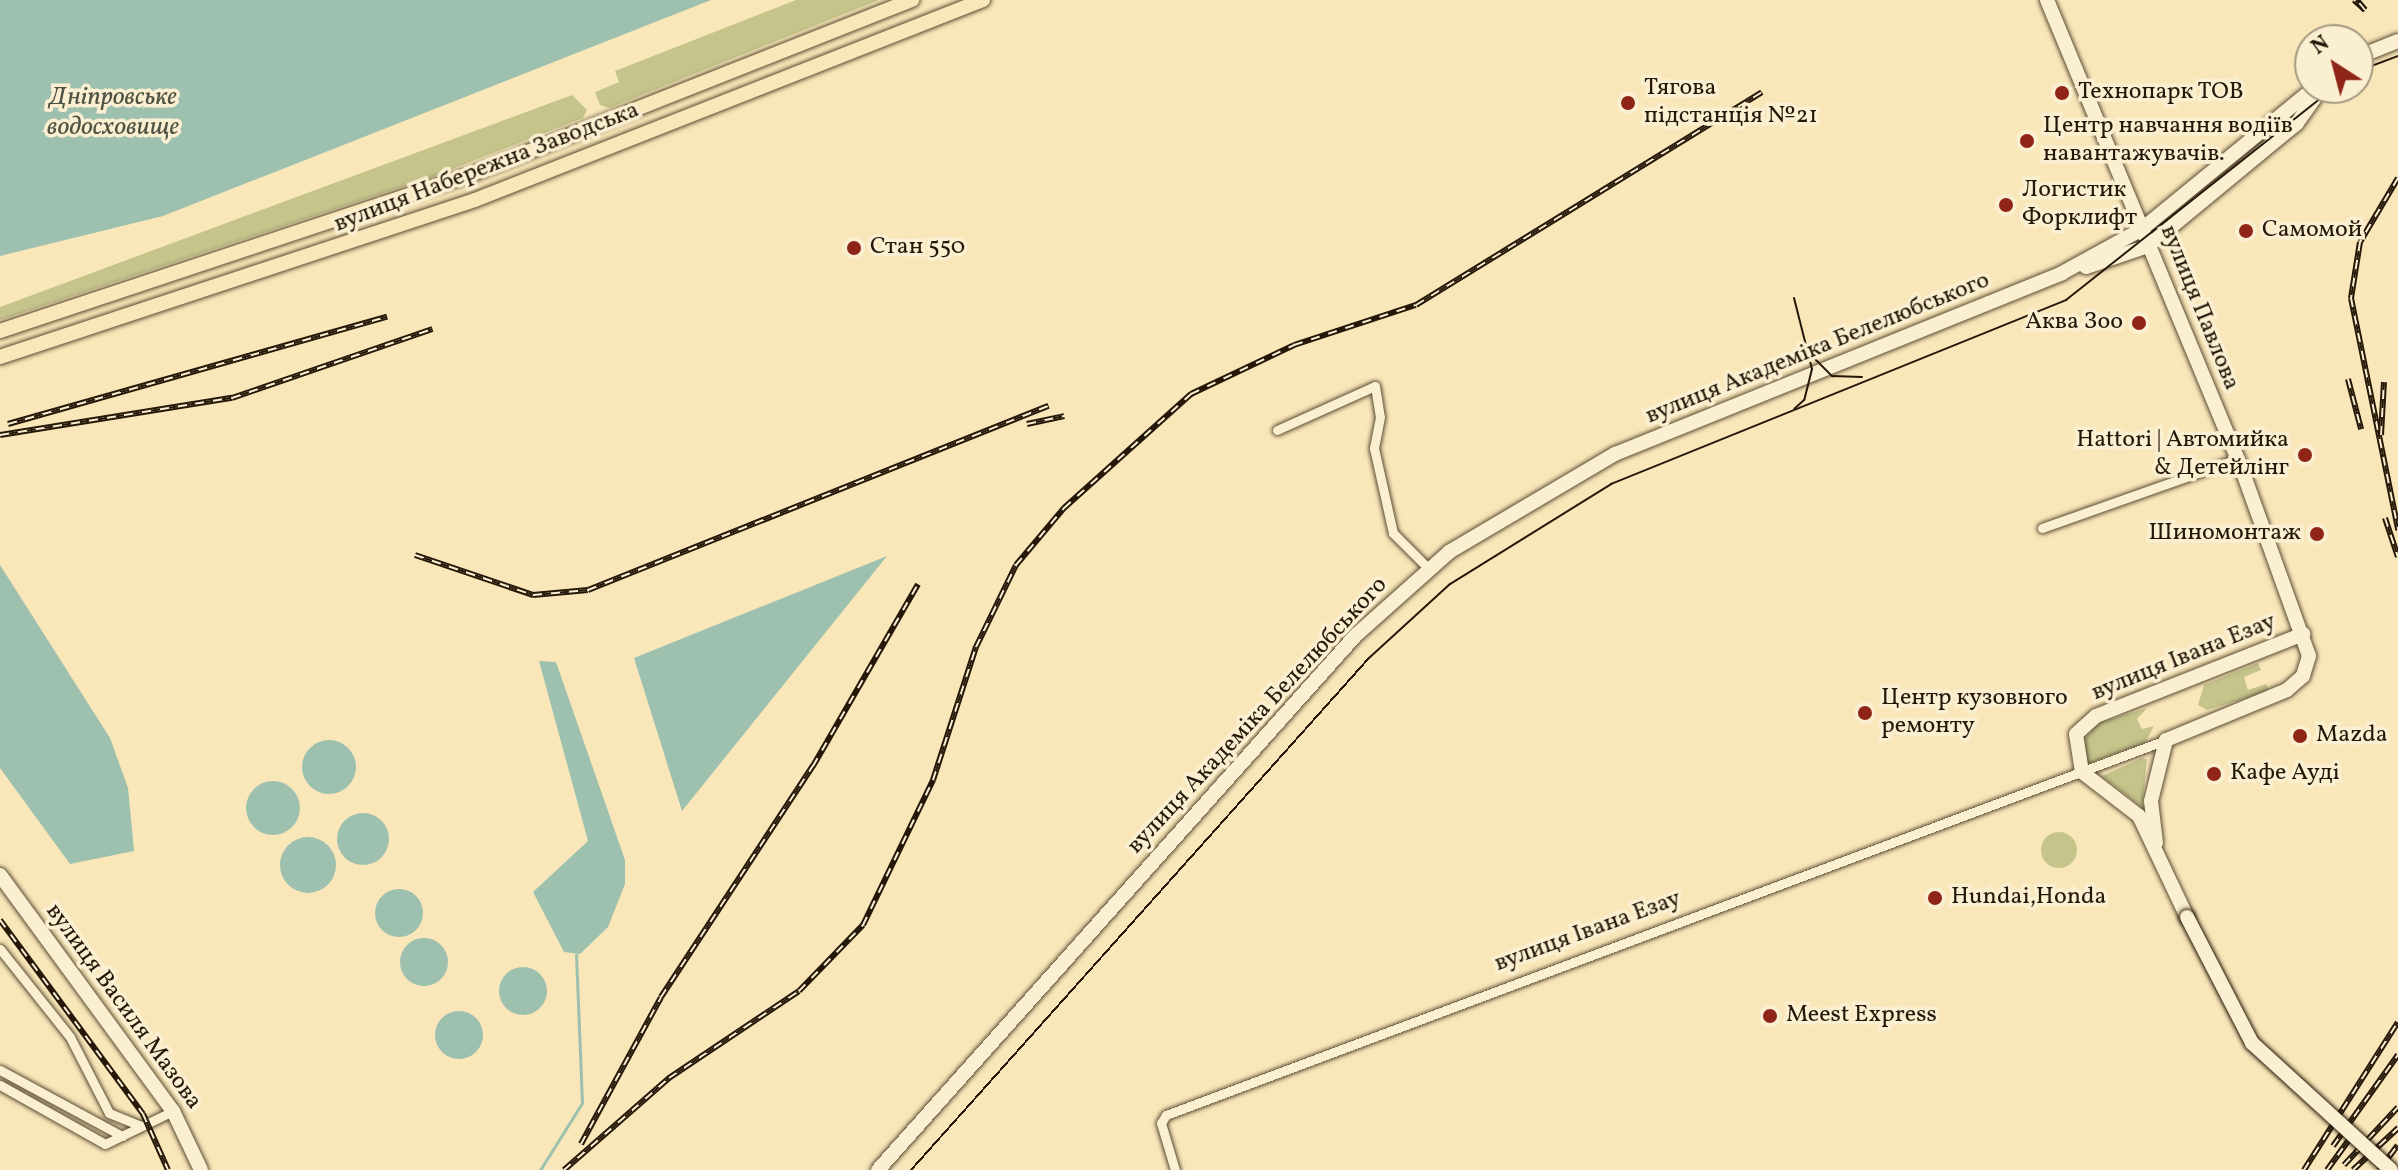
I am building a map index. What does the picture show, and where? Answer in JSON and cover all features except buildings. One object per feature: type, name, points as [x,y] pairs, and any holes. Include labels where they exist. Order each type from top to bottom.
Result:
[{"type":"main road","name":"вулиця Набережна Заводська","points":[[0,331],[467,176],[912,0]]},
{"type":"main road","name":"вулиця Набережна Заводська","points":[[0,357],[475,200],[983,0]]},
{"type":"street","name":"вулиця Павлова","points":[[2047,0],[2237,459],[2303,634]]},
{"type":"street","points":[[2374,51],[2398,41]]},
{"type":"street","name":"вулиця Академіка Белелюбського","points":[[2062,273],[2142,229],[2294,104]]},
{"type":"street","name":"вулиця Академіка Белелюбського","points":[[878,1170],[1356,635],[1428,568],[1499,517],[1605,458],[2062,273],[2148,246],[2297,123],[2311,104]]},
{"type":"street","points":[[1277,430],[1375,386],[1380,417],[1374,448],[1393,533],[1428,568]]},
{"type":"street","points":[[2042,528],[2237,459]]},
{"type":"street","name":"вулиця Івана Езау","points":[[1175,1170],[1161,1123],[1166,1115],[2082,772],[2166,740],[2296,684],[2308,666],[2303,634],[2086,722],[2073,741],[2082,772]]},
{"type":"street","points":[[2156,843],[2151,801],[2166,740]]},
{"type":"street","points":[[2082,772],[2130,806],[2156,843],[2187,917],[2252,1043],[2391,1170]]},
{"type":"street","name":"вулиця Василя Мазова","points":[[0,875],[173,1111],[201,1170]]},
{"type":"street","points":[[0,949],[70,1037],[109,1113],[141,1126]]},
{"type":"street","points":[[0,1070],[122,1136]]},
{"type":"street","points":[[0,1085],[105,1144],[173,1111]]},
{"type":"green space","points":[[796,0],[879,0],[609,108],[600,105],[595,92],[619,82],[615,71]]},
{"type":"green space","points":[[572,95],[587,110],[583,118],[434,176],[0,320],[0,307]]},
{"type":"green space","points":[[2258,663],[2261,670],[2244,677],[2248,690],[2266,684],[2269,691],[2207,710],[2198,705],[2204,685]]},
{"type":"green space","points":[[2147,708],[2137,719],[2142,729],[2154,726],[2145,743],[2087,764],[2082,743],[2096,724]]},
{"type":"green space","points":[[2142,758],[2147,759],[2142,807],[2102,776]]},
{"type":"green space","points":[[2059,832],[2072,837],[2077,850],[2072,863],[2059,868],[2046,863],[2041,850],[2046,837]]},
{"type":"water","name":"Дніпровське водосховище","points":[[0,0],[711,0],[163,216],[0,256]]},
{"type":"water","points":[[887,556],[682,811],[634,658]]},
{"type":"water","points":[[0,565],[110,738],[128,788],[134,851],[70,864],[0,768]]},
{"type":"water","points":[[539,661],[556,662],[625,860],[625,884],[608,927],[580,954],[564,952],[533,892],[588,841]]},
{"type":"water","points":[[329,740],[348,748],[356,767],[348,786],[329,794],[310,786],[302,767],[310,748]]},
{"type":"water","points":[[273,781],[292,789],[300,808],[292,827],[273,835],[254,827],[246,808],[254,789]]},
{"type":"water","points":[[363,813],[381,821],[389,839],[381,857],[363,865],[345,857],[337,839],[345,821]]},
{"type":"water","points":[[308,837],[327,846],[336,865],[327,884],[308,893],[289,884],[280,865],[289,846]]},
{"type":"water","points":[[399,889],[416,896],[423,913],[416,930],[399,937],[382,930],[375,913],[382,896]]},
{"type":"water","points":[[424,938],[441,945],[448,962],[441,979],[424,986],[407,979],[400,962],[407,945]]},
{"type":"water","points":[[523,967],[540,974],[547,991],[540,1008],[523,1015],[506,1008],[499,991],[506,974]]},
{"type":"water","points":[[459,1011],[476,1018],[483,1035],[476,1052],[459,1059],[442,1052],[435,1035],[442,1018]]},
{"type":"waterway","points":[[540,1170],[582,1103],[576,955]]},
{"type":"tram line","points":[[2374,65],[2398,56]]},
{"type":"tram line","points":[[911,1170],[1369,658],[1450,584],[1611,484],[2066,300],[2313,104]]},
{"type":"tram line","points":[[1794,298],[1812,369],[1804,400],[1794,409]]},
{"type":"tram line","points":[[1809,353],[1832,376],[1862,377]]},
{"type":"railway","points":[[2354,0],[2365,10],[2357,0]]},
{"type":"railway","points":[[564,1170],[669,1078],[799,991],[863,925],[933,780],[976,647],[1016,565],[1064,508],[1191,394],[1294,345],[1416,305],[1762,92]]},
{"type":"railway","points":[[2398,178],[2360,242],[2351,298],[2398,530]]},
{"type":"railway","points":[[8,424],[387,317]]},
{"type":"railway","points":[[0,435],[232,398],[432,329]]},
{"type":"railway","points":[[2348,379],[2361,429]]},
{"type":"railway","points":[[2381,435],[2384,382]]},
{"type":"railway","points":[[415,555],[533,595],[588,590],[1049,406]]},
{"type":"railway","points":[[1027,424],[1064,416]]},
{"type":"railway","points":[[2385,518],[2398,557]]},
{"type":"railway","points":[[581,1144],[661,997],[813,766],[918,584]]},
{"type":"railway","points":[[0,920],[143,1114],[168,1170]]},
{"type":"railway","points":[[2304,1170],[2398,1022]]},
{"type":"railway","points":[[2333,1146],[2398,1055]]},
{"type":"railway","points":[[2344,1165],[2398,1107]]},
{"type":"railway","points":[[2353,1170],[2398,1128]]},
{"type":"railway","points":[[2327,1170],[2348,1141]]},
{"type":"railway","points":[[2379,1170],[2398,1145]]},
{"type":"place","name":"Технопарк ТОВ","points":[[2062,93]]},
{"type":"place","name":"Тягова пiдстанцiя №21","points":[[1628,103]]},
{"type":"place","name":"Центр навчання водіїв навантажувачів.","points":[[2027,141]]},
{"type":"place","name":"Логистик Форклифт","points":[[2006,205]]},
{"type":"place","name":"Самомой","points":[[2246,231]]},
{"type":"place","name":"Стан 550","points":[[854,248]]},
{"type":"place","name":"Аква Зоо","points":[[2139,323]]},
{"type":"place","name":"Hattori | Автомийка & Детейлінг","points":[[2305,455]]},
{"type":"place","name":"Шиномонтаж","points":[[2317,534]]},
{"type":"place","name":"Центр кузовного ремонту","points":[[1865,713]]},
{"type":"place","name":"Mazda","points":[[2300,736]]},
{"type":"place","name":"Кафе Ауді","points":[[2214,774]]},
{"type":"place","name":"Hundai,Honda","points":[[1935,898]]},
{"type":"place","name":"Meest Express","points":[[1770,1016]]}]
